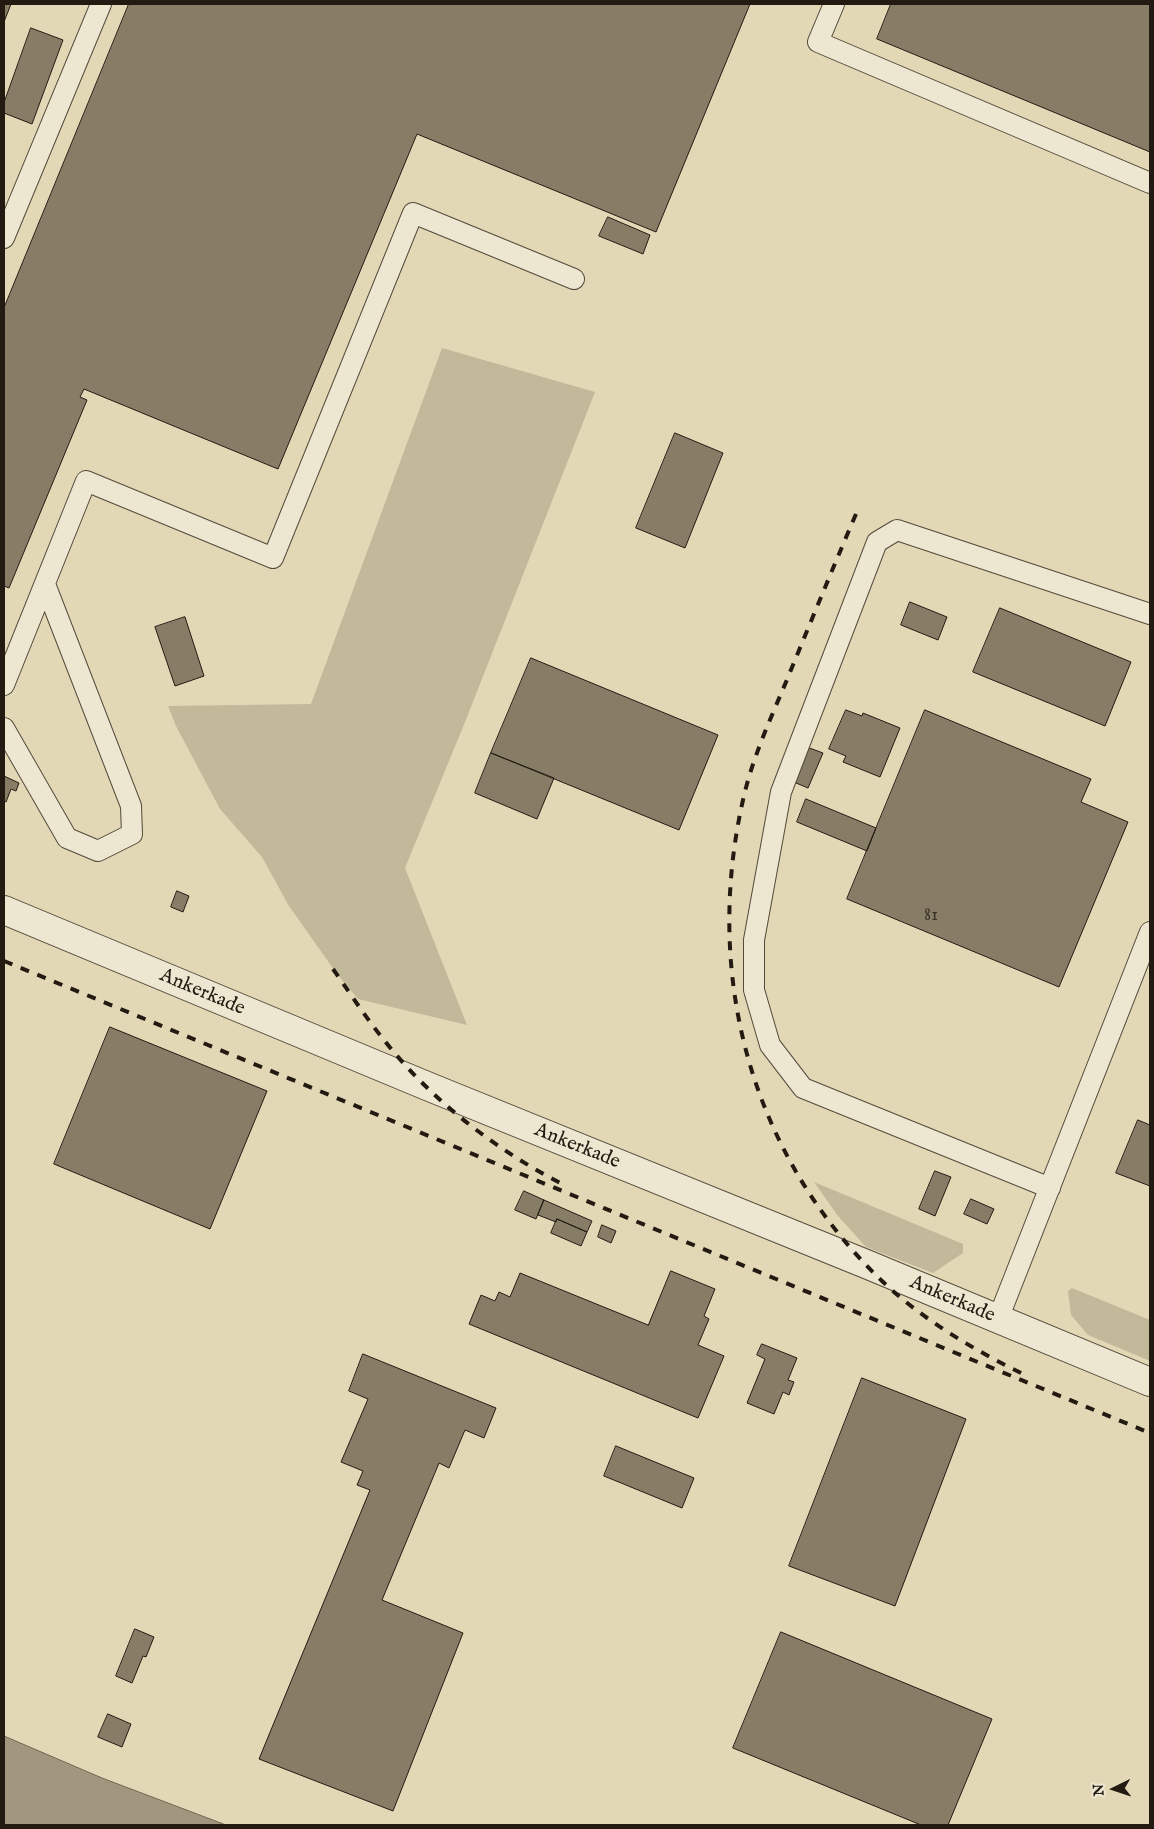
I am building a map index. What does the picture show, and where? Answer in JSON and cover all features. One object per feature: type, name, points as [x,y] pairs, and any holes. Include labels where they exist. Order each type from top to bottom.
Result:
[{"type":"street","name":"Ankerkade","points":[[4,910],[427,1086],[1150,1382]]},
{"type":"lane","points":[[4,238],[101,4]]},
{"type":"lane","points":[[834,4],[818,42],[1150,183]]},
{"type":"lane","points":[[4,684],[10,653],[45,584],[86,481],[273,558],[413,213],[574,279]]},
{"type":"lane","points":[[1050,1188],[803,1088],[770,1045],[754,990],[755,932],[781,792],[876,542],[897,530],[1150,614]]},
{"type":"lane","points":[[4,728],[67,838],[98,851],[132,834],[131,806],[45,584]]},
{"type":"lane","points":[[998,1319],[1150,932]]},
{"type":"shaded area","points":[[442,348],[595,392],[463,727],[405,868],[467,1025],[358,999],[337,974],[289,906],[262,857],[220,809],[176,726],[168,706],[311,704]]},
{"type":"shaded area","points":[[814,1182],[963,1244],[963,1253],[933,1273],[866,1247],[838,1216]]},
{"type":"shaded area","points":[[1072,1288],[1150,1320],[1150,1361],[1088,1335],[1071,1315],[1068,1291]]},
{"type":"shaded area","points":[[4,1736],[102,1778],[226,1825],[4,1825]]},
{"type":"building","points":[[4,4],[11,4],[4,22]]},
{"type":"building","points":[[129,4],[750,4],[656,232],[417,134],[278,469],[84,389],[80,397],[87,400],[9,588],[4,586],[4,308]]},
{"type":"building","points":[[891,4],[1150,4],[1150,152],[877,39]]},
{"type":"building","points":[[31,28],[63,40],[32,124],[4,113],[4,103]]},
{"type":"building","points":[[608,217],[650,235],[643,254],[599,236]]},
{"type":"building","points":[[675,433],[723,453],[685,548],[636,528]]},
{"type":"building","points":[[910,602],[947,617],[938,640],[901,625]]},
{"type":"building","points":[[1000,608],[1131,662],[1105,726],[973,672]]},
{"type":"building","points":[[185,617],[204,676],[175,686],[155,627]]},
{"type":"building","points":[[531,658],[718,735],[679,830],[491,753]]},
{"type":"building","points":[[846,710],[862,716],[863,713],[900,728],[880,777],[843,762],[846,756],[829,749]]},
{"type":"building","points":[[925,710],[1091,779],[1081,802],[1128,822],[1059,987],[847,899]]},
{"type":"building","points":[[804,746],[823,753],[808,788],[789,780]]},
{"type":"building","points":[[491,753],[554,778],[537,819],[475,793]]},
{"type":"building","points":[[4,776],[19,783],[16,791],[11,789],[6,802],[4,801]]},
{"type":"building","points":[[806,799],[876,828],[867,851],[797,822]]},
{"type":"building","points":[[177,891],[189,896],[183,912],[171,907]]},
{"type":"building","points":[[110,1027],[267,1091],[210,1229],[54,1164]]},
{"type":"building","points":[[1138,1120],[1150,1125],[1150,1186],[1116,1173]]},
{"type":"building","points":[[935,1171],[951,1177],[935,1216],[919,1209]]},
{"type":"building","points":[[524,1191],[544,1200],[536,1219],[515,1210]]},
{"type":"building","points":[[971,1199],[994,1209],[987,1224],[964,1214]]},
{"type":"building","points":[[544,1200],[592,1221],[587,1232],[557,1219],[556,1222],[538,1215]]},
{"type":"building","points":[[557,1219],[587,1232],[581,1246],[551,1233]]},
{"type":"building","points":[[602,1225],[616,1231],[611,1243],[598,1237]]},
{"type":"building","points":[[671,1271],[715,1289],[704,1316],[709,1319],[698,1345],[724,1356],[698,1418],[469,1324],[481,1295],[495,1301],[499,1292],[510,1297],[520,1273],[648,1325]]},
{"type":"building","points":[[762,1344],[797,1358],[788,1380],[794,1382],[789,1395],[783,1392],[774,1414],[747,1403],[765,1359],[757,1355]]},
{"type":"building","points":[[363,1354],[496,1408],[484,1438],[465,1430],[449,1468],[439,1463],[382,1600],[463,1633],[393,1811],[259,1759],[370,1490],[357,1485],[363,1471],[341,1462],[368,1399],[349,1391]]},
{"type":"building","points":[[862,1378],[966,1419],[895,1606],[789,1566]]},
{"type":"building","points":[[616,1446],[694,1478],[682,1508],[604,1476]]},
{"type":"building","points":[[135,1629],[154,1637],[146,1657],[143,1656],[132,1683],[116,1676]]},
{"type":"building","points":[[781,1632],[992,1719],[948,1825],[921,1825],[733,1748]]},
{"type":"building","points":[[108,1714],[131,1724],[122,1747],[98,1737]]},
{"type":"railway","points":[[856,514],[756,755],[743,800],[732,866],[729,932],[735,996],[748,1059],[770,1120],[799,1177],[837,1231],[882,1281],[914,1309],[968,1345],[1025,1375]]},
{"type":"railway","points":[[4,961],[1150,1433]]},
{"type":"railway","points":[[333,969],[384,1040],[444,1103],[490,1140],[564,1185]]}]
